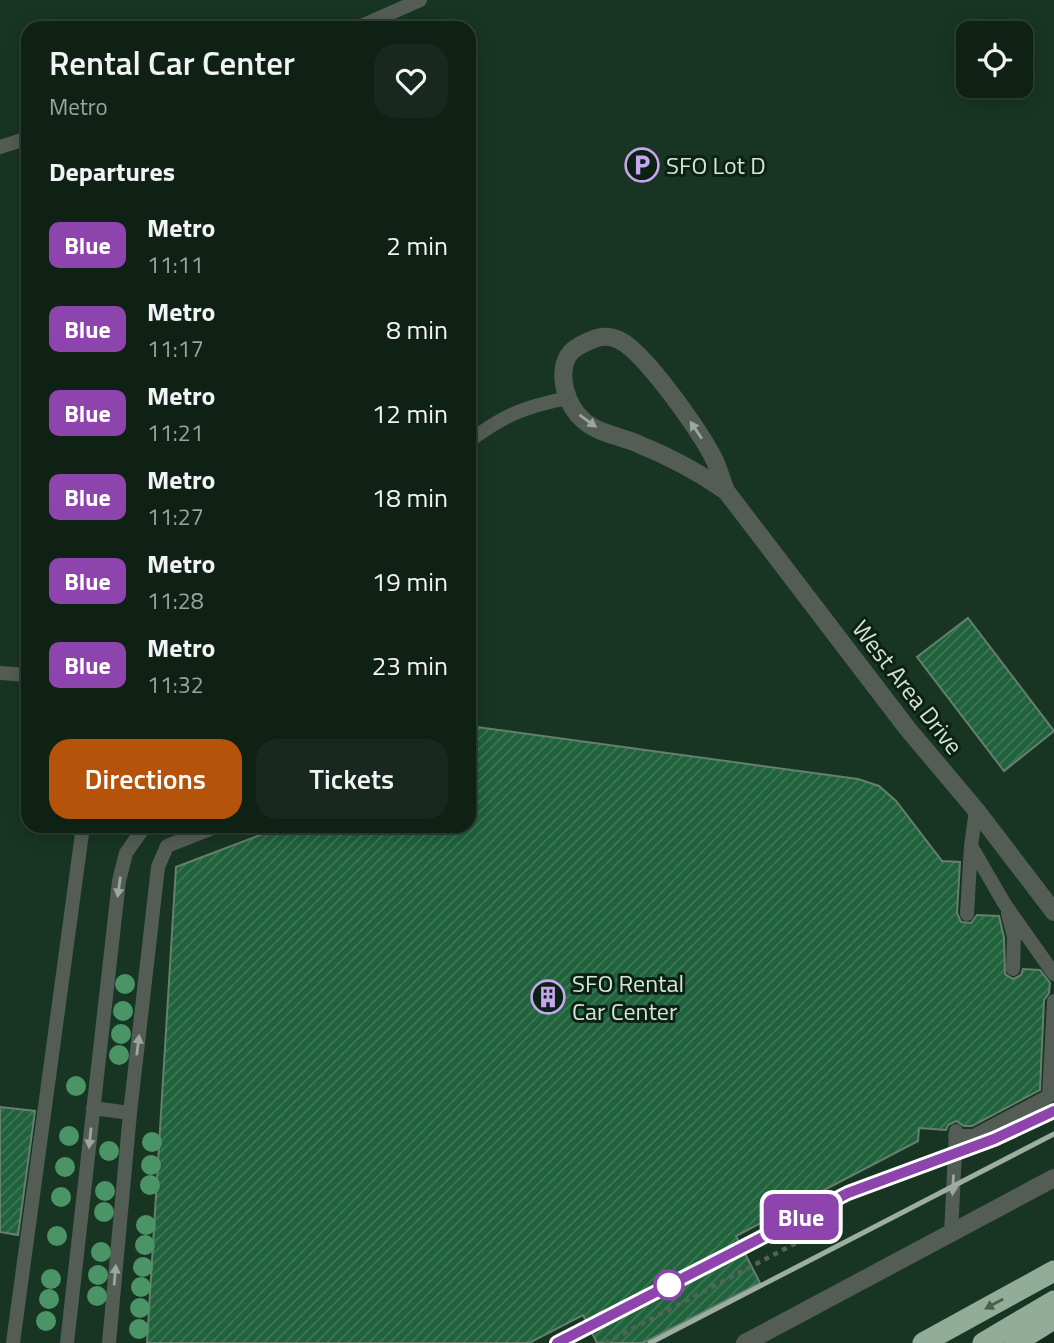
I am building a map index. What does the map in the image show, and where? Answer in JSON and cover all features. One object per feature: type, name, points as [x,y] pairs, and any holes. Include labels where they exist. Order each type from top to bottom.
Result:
[{"type":"highway","points":[[923,1343],[1054,1271]]},
{"type":"highway","points":[[983,1343],[1054,1301]]},
{"type":"highway","points":[[1015,1343],[1054,1319]]},
{"type":"street","name":"West Area Drive","points":[[726,491],[692,468],[607,433],[583,420],[568,398],[562,375],[568,355],[581,344],[600,335],[621,341],[646,363],[698,432],[715,461],[726,491],[907,728],[976,810],[1054,912]]},
{"type":"street","points":[[745,1343],[1054,1178]]},
{"type":"lane","points":[[373,21],[420,0]]},
{"type":"lane","points":[[0,147],[21,140]]},
{"type":"lane","points":[[476,437],[500,418],[535,404],[568,398]]},
{"type":"lane","points":[[0,673],[21,674]]},
{"type":"lane","points":[[967,914],[976,810]]},
{"type":"lane","points":[[13,1343],[82,833]]},
{"type":"lane","points":[[67,1343],[119,881],[126,853],[140,833]]},
{"type":"lane","points":[[109,1343],[130,1113],[158,867],[167,846],[200,833]]},
{"type":"lane","points":[[971,846],[1004,903],[1054,974]]},
{"type":"lane","points":[[1004,903],[1014,937],[1013,969]]},
{"type":"lane","points":[[951,1234],[955,1133],[974,1136],[1007,1116],[1049,1096],[1054,1001]]},
{"type":"lane","points":[[93,1108],[130,1113]]},
{"type":"path","points":[[605,1343],[840,1220],[823,1190]]},
{"type":"shaded area","points":[[0,0],[1054,0],[1054,1308],[986,1343],[0,1343]]},
{"type":"building","points":[[968,618],[1054,731],[1004,771],[917,657]]},
{"type":"building","name":"SFO Rental Car Center","points":[[476,727],[858,779],[879,786],[896,801],[942,861],[960,862],[957,913],[961,922],[971,923],[977,915],[999,916],[1004,938],[1005,974],[1013,979],[1021,975],[1023,969],[1040,970],[1050,983],[1049,993],[1044,1000],[1040,1090],[972,1126],[964,1126],[956,1121],[948,1125],[946,1130],[919,1128],[918,1141],[736,1236],[760,1283],[643,1343],[597,1343],[583,1315],[529,1343],[147,1343],[176,867],[266,833],[476,833]]},
{"type":"building","points":[[0,1107],[35,1111],[18,1235],[0,1232]]},
{"type":"railway","points":[[557,1343],[847,1193],[994,1139],[1054,1111]]},
{"type":"railway","points":[[650,1343],[1054,1134]]},
{"type":"metro line","name":"Blue","points":[[557,1343],[848,1193],[885,1177],[994,1139],[1054,1111]]},
{"type":"place","name":"SFO Lot D","points":[[642,165]]},
{"type":"place","name":"SFO Rental Car Center","points":[[548,997]]}]
